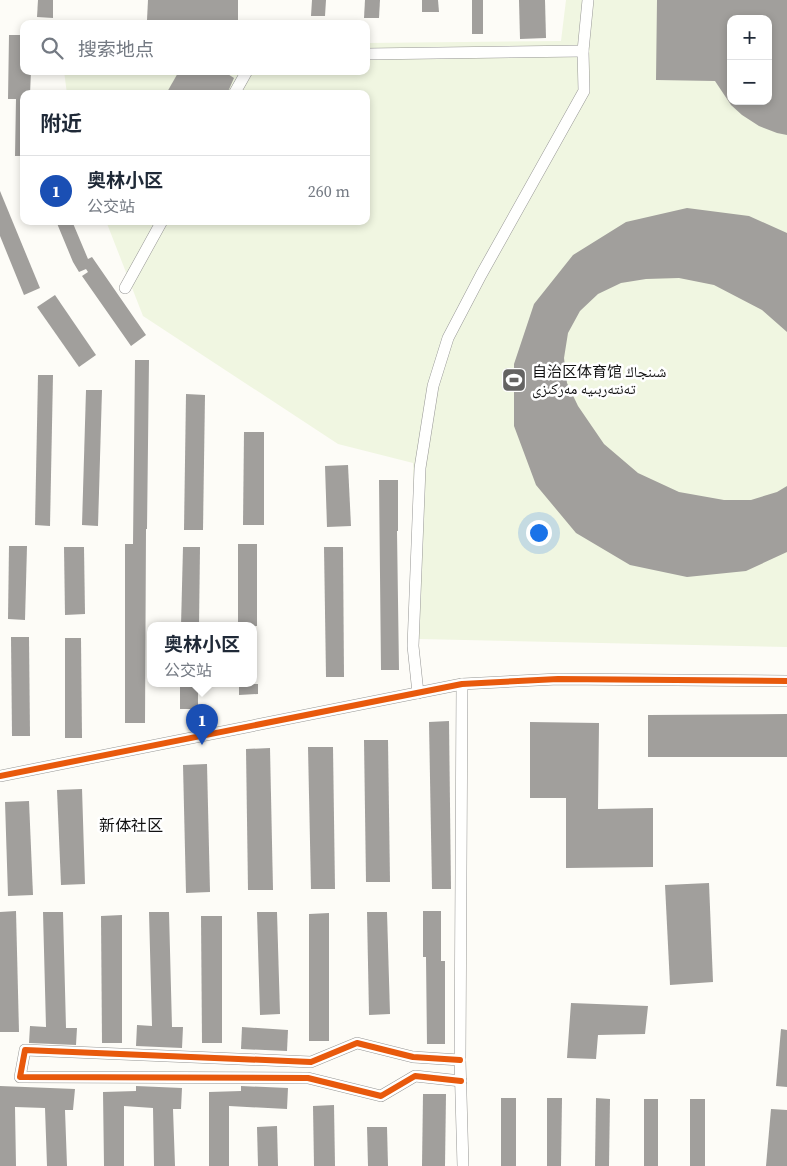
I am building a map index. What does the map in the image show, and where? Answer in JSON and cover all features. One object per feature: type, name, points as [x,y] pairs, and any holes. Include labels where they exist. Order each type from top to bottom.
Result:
[{"type":"street","points":[[418,693],[413,646],[420,468],[433,386],[452,330],[584,91],[583,51],[588,0]]},
{"type":"street","points":[[370,54],[583,51]]},
{"type":"street","points":[[236,90],[245,75]]},
{"type":"street","points":[[125,288],[160,225]]},
{"type":"street","points":[[0,776],[462,684],[558,679],[787,681]]},
{"type":"street","points":[[462,684],[460,1060],[463,1166]]},
{"type":"street","points":[[460,1060],[413,1057],[357,1043],[311,1062],[25,1050],[20,1077],[308,1078],[381,1096],[415,1076],[461,1081]]},
{"type":"green space","name":"自治区体育馆 شىنجاڭ تەنتەربىيە مەركىزى","points":[[566,0],[787,0],[787,647],[419,639],[413,463],[338,444],[143,316],[108,225],[370,225],[370,90],[66,90],[65,75],[370,75],[370,43],[561,41]]},
{"type":"building","points":[[38,0],[53,0],[53,18],[37,17]]},
{"type":"building","points":[[148,0],[238,0],[238,20],[147,20]]},
{"type":"building","points":[[312,0],[326,0],[325,16],[311,16]]},
{"type":"building","points":[[365,0],[380,0],[379,18],[364,18]]},
{"type":"building","points":[[422,0],[438,0],[439,12],[422,12]]},
{"type":"building","points":[[472,0],[483,0],[483,34],[472,34]]},
{"type":"building","points":[[519,0],[545,0],[546,38],[520,39]]},
{"type":"building","points":[[657,0],[787,0],[787,135],[759,126],[731,105],[772,105],[772,15],[727,15],[727,99],[715,81],[656,80]]},
{"type":"building","points":[[9,35],[20,35],[20,75],[31,75],[30,90],[20,90],[20,156],[15,156],[16,99],[8,99]]},
{"type":"building","points":[[177,75],[229,75],[234,78],[229,90],[168,90]]},
{"type":"building","points":[[0,191],[40,288],[24,295],[0,236]]},
{"type":"building","points":[[687,208],[749,216],[787,233],[787,332],[762,310],[714,285],[679,278],[646,279],[621,283],[598,294],[580,311],[568,333],[564,358],[567,383],[578,406],[604,444],[638,473],[679,492],[724,500],[751,500],[777,492],[787,486],[787,552],[746,571],[687,577],[630,565],[576,533],[536,485],[514,426],[514,364],[534,304],[573,255],[626,222]]},
{"type":"building","points":[[58,225],[74,225],[88,259],[92,257],[146,335],[131,346],[82,276],[88,272],[86,269],[79,272]]},
{"type":"building","points":[[55,295],[96,355],[79,367],[37,307]]},
{"type":"building","points":[[135,360],[149,360],[145,723],[125,723],[125,544],[133,544]]},
{"type":"building","points":[[38,375],[53,375],[50,526],[35,525]]},
{"type":"building","points":[[86,390],[102,390],[98,526],[82,525]]},
{"type":"building","points":[[186,394],[205,395],[203,530],[184,530]]},
{"type":"building","points":[[244,432],[264,432],[264,525],[243,525]]},
{"type":"building","points":[[348,465],[351,526],[327,527],[325,466]]},
{"type":"building","points":[[379,480],[398,480],[399,670],[381,670]]},
{"type":"building","points":[[238,544],[257,544],[257,622],[238,622]]},
{"type":"building","points":[[9,546],[27,546],[25,620],[8,619]]},
{"type":"building","points":[[64,547],[84,547],[85,614],[65,615]]},
{"type":"building","points":[[183,547],[200,547],[199,622],[181,622]]},
{"type":"building","points":[[324,547],[343,547],[344,677],[326,677]]},
{"type":"building","points":[[11,637],[29,637],[30,736],[12,736]]},
{"type":"building","points":[[65,638],[81,638],[82,738],[65,738]]},
{"type":"building","points":[[258,684],[258,694],[239,695],[239,687],[257,687]]},
{"type":"building","points":[[180,687],[198,687],[198,709],[180,709]]},
{"type":"building","points":[[787,714],[787,757],[648,757],[648,715]]},
{"type":"building","points":[[449,721],[451,889],[432,889],[429,722]]},
{"type":"building","points":[[530,722],[599,723],[598,809],[653,808],[653,867],[566,868],[566,798],[530,798]]},
{"type":"building","points":[[364,740],[388,740],[390,882],[366,882]]},
{"type":"building","points":[[308,747],[333,747],[335,889],[311,889]]},
{"type":"building","points":[[270,748],[273,890],[248,890],[246,749]]},
{"type":"building","points":[[207,764],[210,892],[186,893],[183,765]]},
{"type":"building","points":[[82,789],[85,884],[61,885],[57,790]]},
{"type":"building","points":[[29,801],[33,895],[8,896],[5,802]]},
{"type":"building","points":[[709,883],[713,982],[670,985],[665,885]]},
{"type":"building","points":[[16,911],[19,1032],[0,1032],[0,912]]},
{"type":"building","points":[[423,911],[441,911],[441,961],[445,961],[445,1044],[427,1044],[426,957],[423,957]]},
{"type":"building","points":[[43,912],[63,912],[66,1028],[77,1028],[76,1045],[29,1043],[30,1026],[46,1027]]},
{"type":"building","points":[[149,912],[169,912],[172,1027],[183,1027],[182,1048],[136,1046],[137,1025],[152,1026]]},
{"type":"building","points":[[257,912],[277,912],[280,1014],[260,1015]]},
{"type":"building","points":[[367,912],[387,912],[390,1014],[369,1015]]},
{"type":"building","points":[[329,913],[329,1041],[309,1041],[309,914]]},
{"type":"building","points":[[122,915],[122,1043],[102,1043],[101,916]]},
{"type":"building","points":[[201,916],[222,916],[222,1043],[202,1043]]},
{"type":"building","points":[[571,1003],[648,1006],[645,1034],[598,1035],[596,1059],[567,1058]]},
{"type":"building","points":[[242,1027],[288,1030],[287,1051],[241,1049]]},
{"type":"building","points":[[781,1029],[787,1030],[787,1087],[776,1086]]},
{"type":"building","points":[[0,1086],[75,1089],[73,1110],[65,1110],[67,1166],[47,1166],[45,1108],[15,1107],[16,1166],[0,1166]]},
{"type":"building","points":[[136,1086],[182,1088],[181,1109],[173,1109],[175,1166],[154,1166],[153,1108],[124,1106],[124,1166],[104,1166],[103,1092],[136,1091]]},
{"type":"building","points":[[241,1086],[288,1088],[287,1109],[229,1106],[229,1166],[209,1166],[209,1092],[241,1091]]},
{"type":"building","points":[[423,1094],[446,1094],[445,1166],[422,1166]]},
{"type":"building","points":[[501,1098],[516,1098],[516,1166],[501,1166]]},
{"type":"building","points":[[547,1098],[562,1098],[561,1166],[547,1166]]},
{"type":"building","points":[[596,1098],[610,1099],[609,1166],[595,1166]]},
{"type":"building","points":[[644,1099],[658,1099],[658,1166],[644,1166]]},
{"type":"building","points":[[690,1099],[705,1099],[705,1166],[690,1166]]},
{"type":"building","points":[[334,1105],[335,1166],[314,1166],[313,1106]]},
{"type":"building","points":[[771,1109],[787,1110],[787,1166],[766,1166]]},
{"type":"building","points":[[277,1126],[278,1166],[258,1166],[257,1127]]},
{"type":"building","points":[[367,1127],[387,1127],[388,1166],[368,1166]]},
{"type":"cycle path","points":[[0,776],[462,684],[558,679],[787,681]]},
{"type":"cycle path","points":[[460,1060],[413,1057],[357,1043],[311,1062],[25,1050],[20,1077],[308,1078],[381,1096],[415,1076],[461,1081]]},
{"type":"place","name":"自治区体育馆 شىنجاڭ تەنتەربىيە مەركىزى","points":[[514,380]]},
{"type":"place","name":"奥林小区","points":[[202,745]]},
{"type":"district","name":"新体社区","points":[[131,825]]}]
